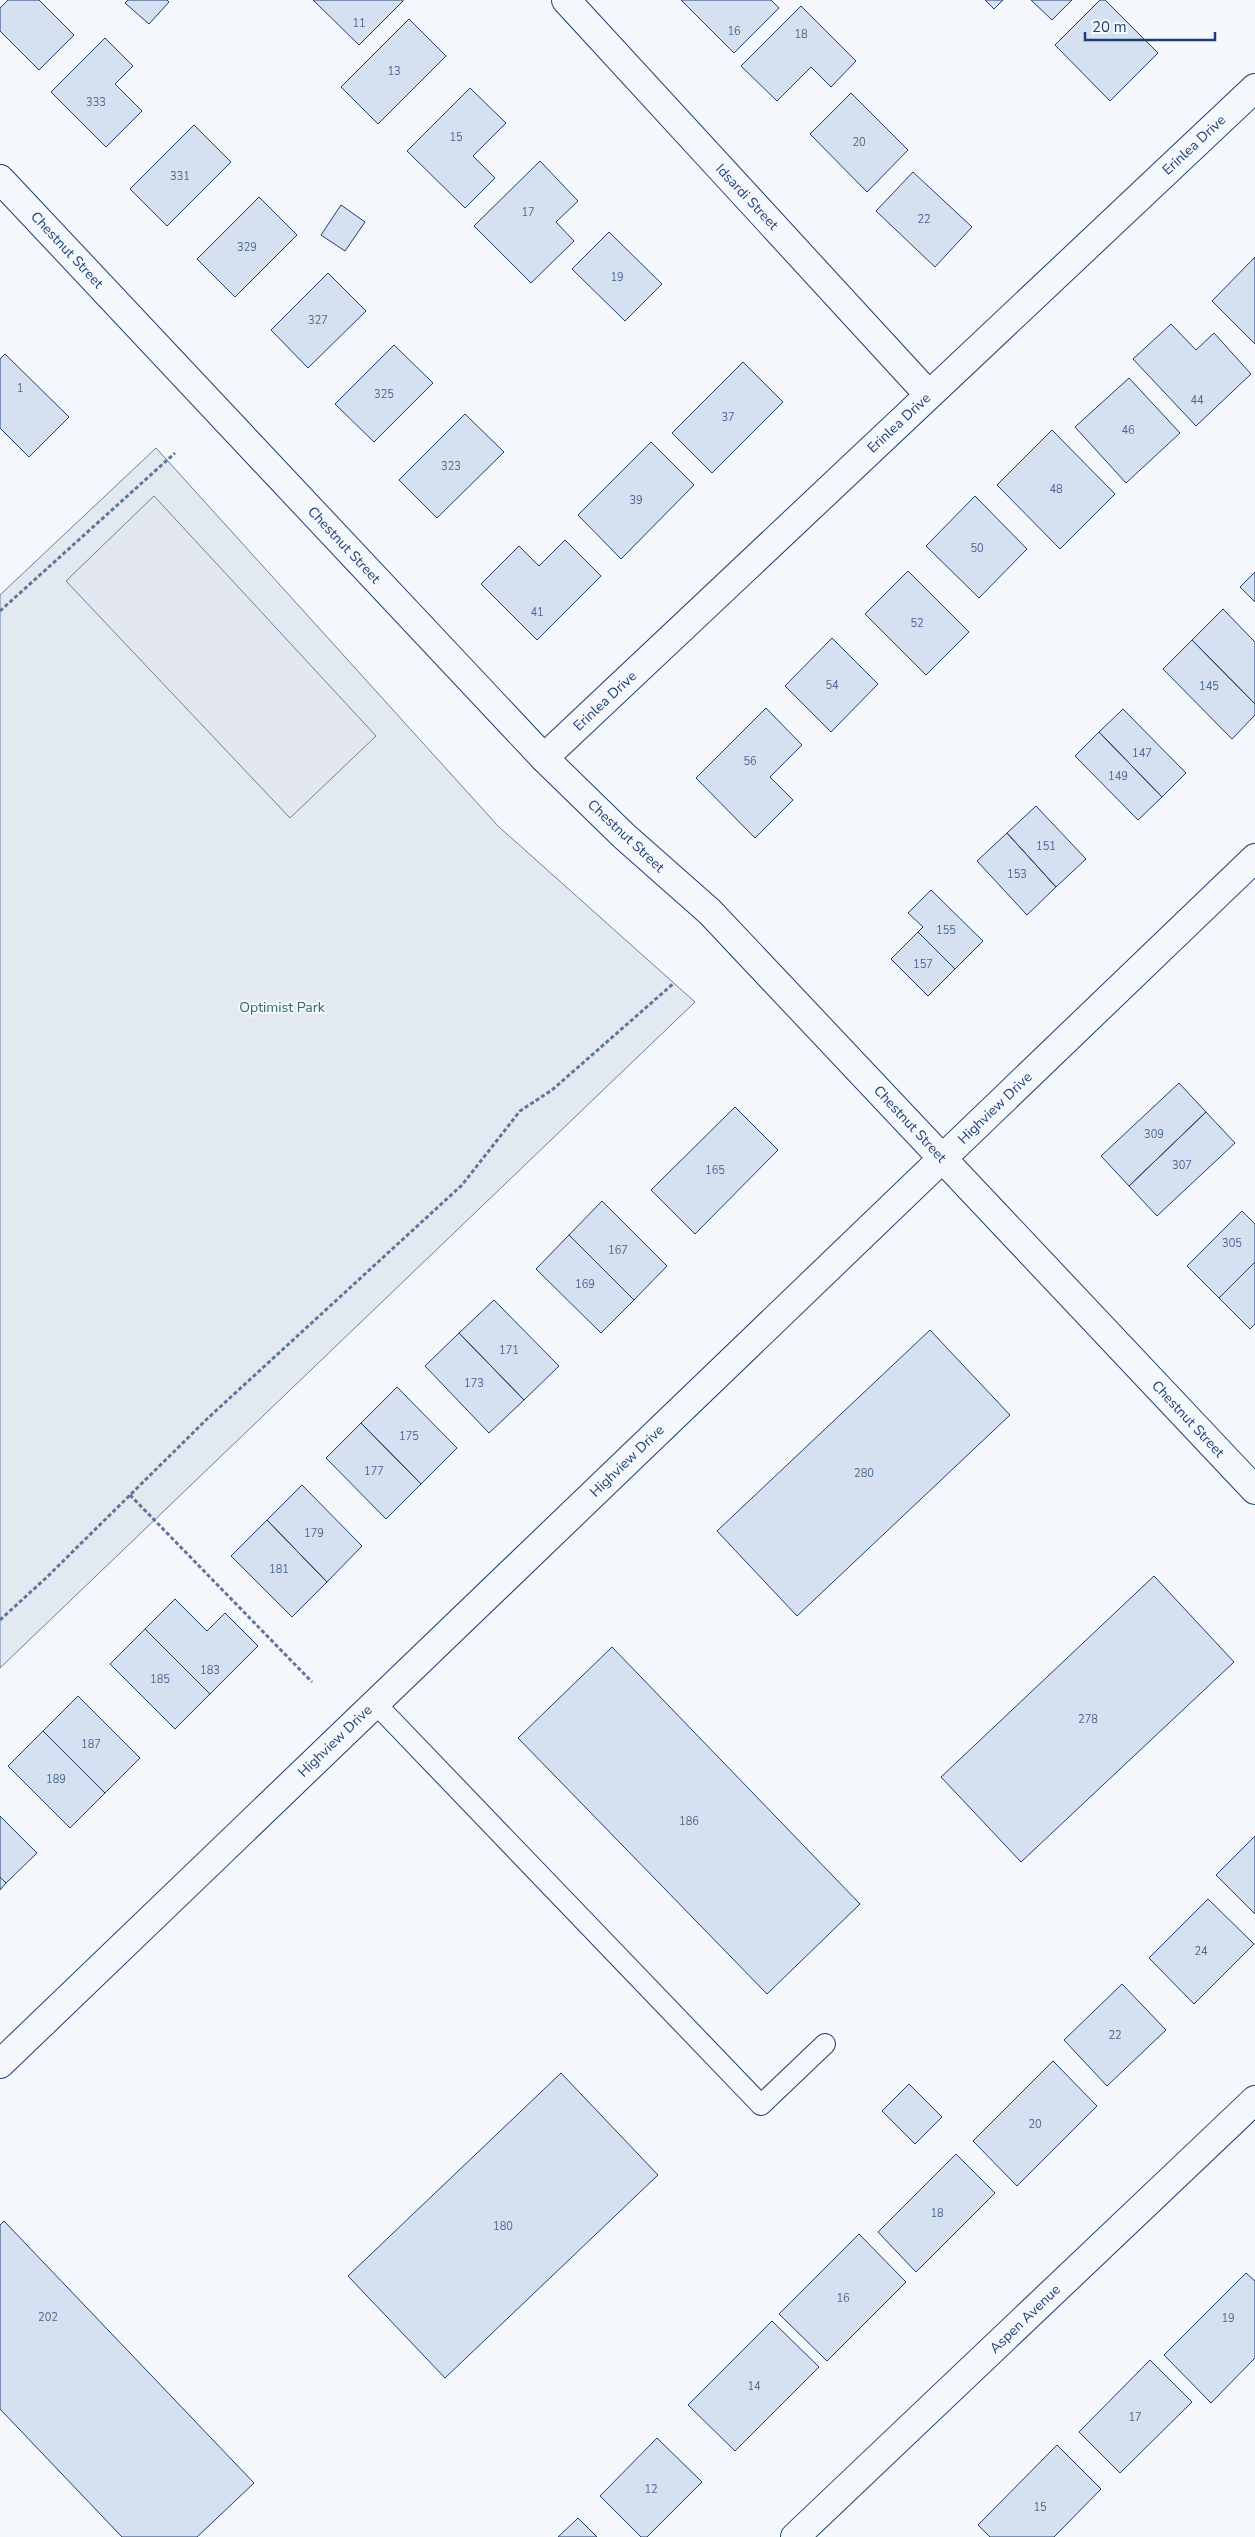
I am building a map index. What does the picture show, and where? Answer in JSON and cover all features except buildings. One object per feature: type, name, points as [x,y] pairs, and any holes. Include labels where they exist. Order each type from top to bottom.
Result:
[{"type":"street","name":"Idsardi Street","points":[[566,0],[929,395]]},
{"type":"street","name":"Erinlea Drive","points":[[544,758],[1255,88]]},
{"type":"street","name":"Chestnut Street","points":[[3,189],[544,758],[624,836],[710,912],[1255,1490]]},
{"type":"street","name":"Highview Drive","points":[[0,2064],[1255,858]]},
{"type":"street","name":"Aspen Avenue","points":[[795,2537],[1255,2100]]},
{"type":"lane","points":[[375,1703],[761,2105],[825,2044]]},
{"type":"path","points":[[0,611],[175,453]]},
{"type":"path","points":[[0,1620],[47,1577],[208,1418],[462,1185],[520,1111],[552,1090],[674,983]]},
{"type":"path","points":[[130,1495],[312,1682]]},
{"type":"green space","name":"Optimist Park","points":[[156,448],[498,826],[695,1002],[0,1668],[0,595]]},
{"type":"shaded area","points":[[154,496],[376,736],[290,818],[66,581]]}]
